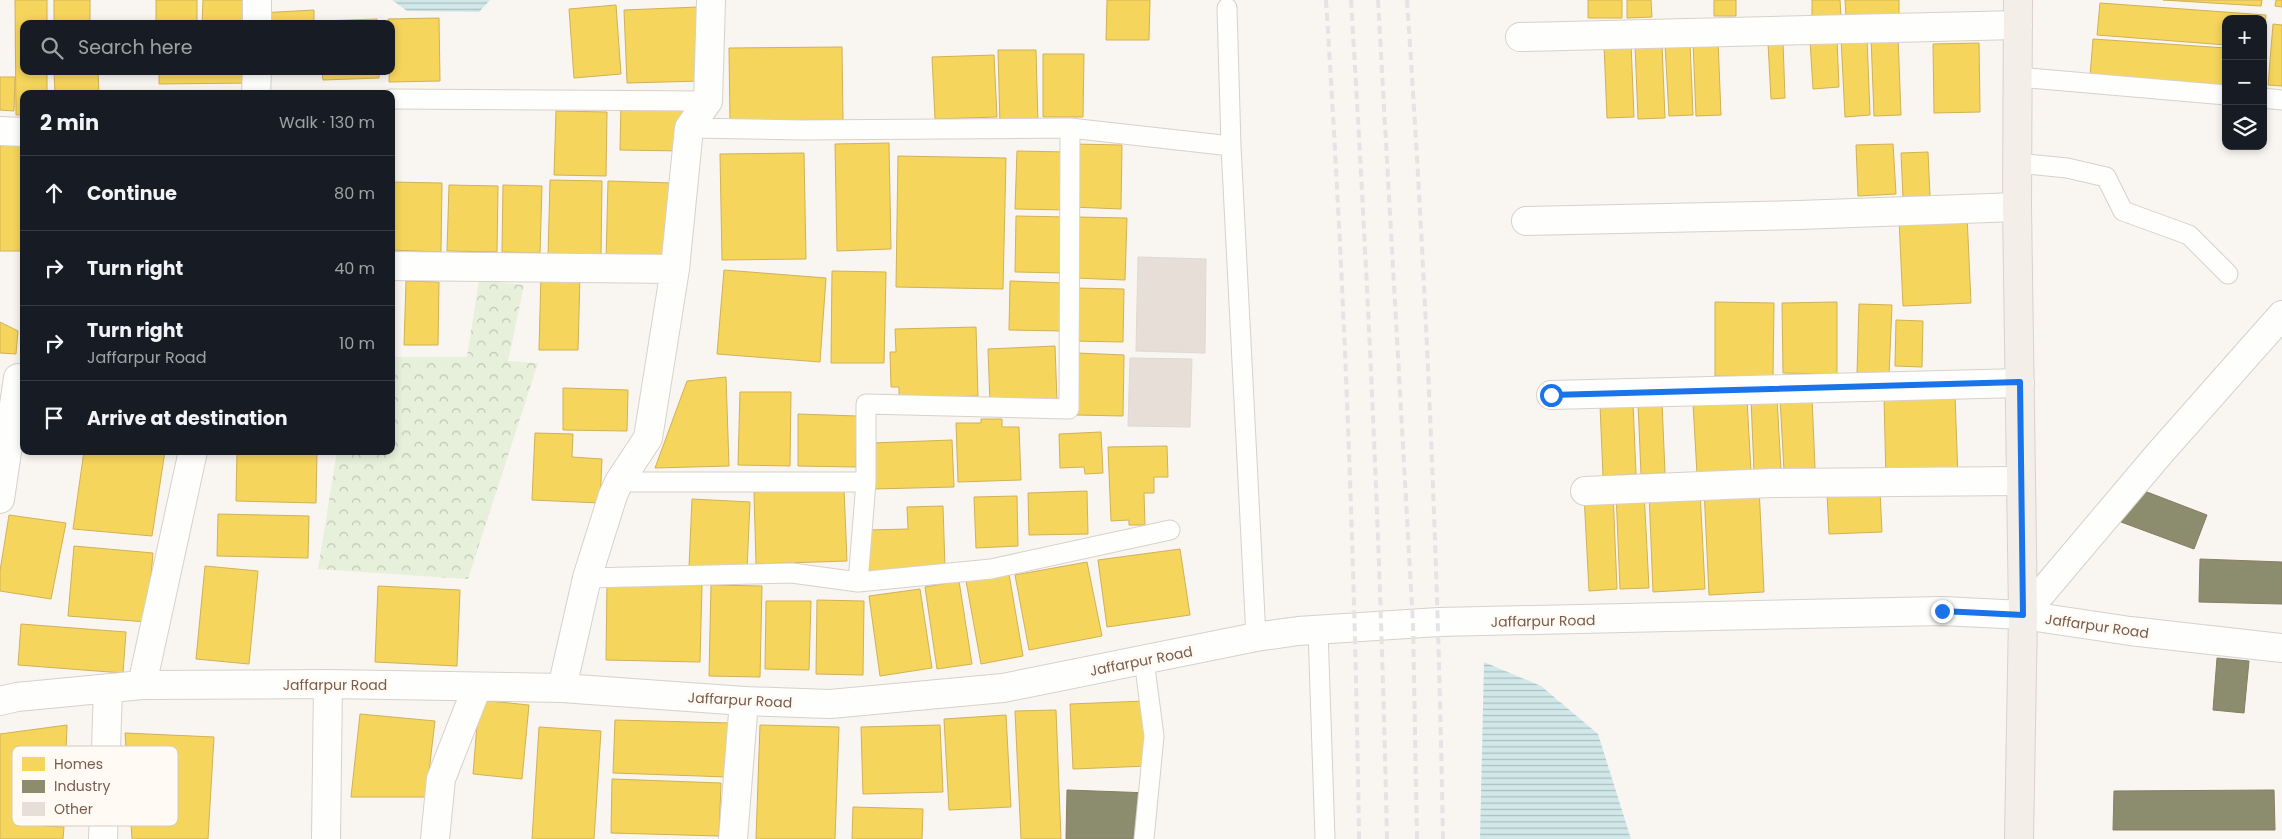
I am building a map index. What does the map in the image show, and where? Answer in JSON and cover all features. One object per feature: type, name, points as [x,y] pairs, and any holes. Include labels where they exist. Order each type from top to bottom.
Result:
[{"type":"main road","points":[[2018,13],[2017,163],[2023,615],[2019,839]]},
{"type":"street","points":[[257,20],[258,0]]},
{"type":"street","points":[[562,688],[587,578],[619,482],[648,438],[675,269],[689,128],[708,101],[711,0]]},
{"type":"street","points":[[1520,37],[2018,13]]},
{"type":"street","points":[[256,90],[257,75]]},
{"type":"street","points":[[0,131],[20,132]]},
{"type":"street","points":[[1526,221],[1798,215],[2018,207]]},
{"type":"street","points":[[395,266],[675,269]]},
{"type":"street","points":[[2023,615],[2159,454],[2282,315]]},
{"type":"street","points":[[0,499],[14,378]]},
{"type":"street","points":[[1551,395],[2020,382]]},
{"type":"street","points":[[142,685],[192,455]]},
{"type":"street","points":[[1585,491],[1772,483],[2021,481]]},
{"type":"street","name":"Jaffarpur Road","points":[[6,696],[142,685],[328,684],[562,688],[744,701],[830,704],[1003,688],[1256,638],[1318,630],[1439,622],[1942,611],[2023,615],[2130,631],[2282,648]]},
{"type":"street","points":[[326,839],[328,684]]},
{"type":"street","points":[[435,839],[441,779],[477,687]]},
{"type":"street","points":[[106,746],[108,689]]},
{"type":"street","points":[[733,839],[744,701]]},
{"type":"street","points":[[103,826],[103,839]]},
{"type":"lane","points":[[1227,8],[1231,146],[1256,638]]},
{"type":"lane","points":[[2018,77],[2222,95]]},
{"type":"lane","points":[[2267,98],[2282,100]]},
{"type":"lane","points":[[395,99],[708,101]]},
{"type":"lane","points":[[689,128],[802,130],[1070,128],[1231,146]]},
{"type":"lane","points":[[858,582],[866,482],[866,404],[1069,410],[1070,128]]},
{"type":"lane","points":[[2017,163],[2067,168],[2106,177],[2123,211],[2189,235],[2228,274]]},
{"type":"lane","points":[[619,482],[866,482]]},
{"type":"lane","points":[[587,578],[792,573],[858,582],[991,569],[1170,530]]},
{"type":"lane","points":[[1318,630],[1324,839]]},
{"type":"lane","points":[[1144,660],[1154,736],[1144,839]]},
{"type":"green space","points":[[479,280],[524,285],[508,361],[538,363],[468,579],[318,569],[336,455],[395,455],[395,357],[467,357]]},
{"type":"water","points":[[392,0],[490,0],[479,12],[407,11]]},
{"type":"water","points":[[1484,662],[1541,686],[1598,734],[1631,839],[1480,839]]},
{"type":"building: Homes","points":[[15,0],[47,0],[47,20],[20,20],[20,75],[47,75],[47,90],[20,90],[20,115],[16,115]]},
{"type":"building: Homes","points":[[54,0],[90,0],[90,20],[54,20]]},
{"type":"building: Homes","points":[[156,0],[197,0],[197,20],[156,20]]},
{"type":"building: Homes","points":[[203,0],[256,0],[256,20],[202,20]]},
{"type":"building: Homes","points":[[1107,0],[1150,0],[1149,40],[1106,40]]},
{"type":"building: Homes","points":[[1588,0],[1622,0],[1622,18],[1588,18]]},
{"type":"building: Homes","points":[[1627,0],[1651,0],[1652,17],[1627,18]]},
{"type":"building: Homes","points":[[1714,0],[1736,0],[1736,16],[1714,16]]},
{"type":"building: Homes","points":[[1812,0],[1840,0],[1841,18],[1812,19]]},
{"type":"building: Homes","points":[[1845,0],[1899,0],[1899,14],[1846,16]]},
{"type":"building: Homes","points":[[2163,0],[2262,0],[2261,6]]},
{"type":"building: Homes","points":[[2276,0],[2282,0],[2282,7],[2275,6]]},
{"type":"building: Homes","points":[[2100,3],[2266,15],[2222,15],[2222,45],[2097,35]]},
{"type":"building: Homes","points":[[616,5],[621,74],[574,78],[569,9]]},
{"type":"building: Homes","points":[[698,7],[701,81],[627,83],[624,10]]},
{"type":"building: Homes","points":[[314,10],[314,20],[261,20],[260,13]]},
{"type":"building: Homes","points":[[439,18],[440,81],[389,82],[389,75],[395,75],[395,20],[388,19]]},
{"type":"building: Homes","points":[[2273,24],[2282,25],[2282,86],[2268,85]]},
{"type":"building: Homes","points":[[1898,36],[1901,115],[1874,116],[1871,37]]},
{"type":"building: Homes","points":[[1867,37],[1870,115],[1845,117],[1841,38]]},
{"type":"building: Homes","points":[[2093,39],[2222,48],[2222,86],[2090,76]]},
{"type":"building: Homes","points":[[1718,40],[1721,115],[1696,116],[1693,42]]},
{"type":"building: Homes","points":[[1837,40],[1839,87],[1813,89],[1810,41]]},
{"type":"building: Homes","points":[[1783,42],[1785,98],[1771,99],[1768,43]]},
{"type":"building: Homes","points":[[1631,43],[1634,117],[1607,118],[1604,44]]},
{"type":"building: Homes","points":[[1690,43],[1693,115],[1669,116],[1665,44]]},
{"type":"building: Homes","points":[[1979,43],[1980,112],[1934,113],[1933,44]]},
{"type":"building: Homes","points":[[1635,45],[1662,45],[1665,118],[1638,119]]},
{"type":"building: Homes","points":[[842,47],[843,120],[730,121],[729,48]]},
{"type":"building: Homes","points":[[998,50],[1036,50],[1038,124],[1000,125]]},
{"type":"building: Homes","points":[[1043,54],[1084,54],[1083,117],[1043,117]]},
{"type":"building: Homes","points":[[994,55],[997,117],[935,119],[932,57]]},
{"type":"building: Homes","points":[[54,75],[98,75],[99,90],[55,90]]},
{"type":"building: Homes","points":[[159,75],[251,75],[252,83],[159,84]]},
{"type":"building: Homes","points":[[322,75],[379,75],[379,78],[323,80]]},
{"type":"building: Homes","points":[[0,77],[15,77],[14,111],[0,110]]},
{"type":"building: Homes","points":[[621,104],[683,105],[682,151],[620,150]]},
{"type":"building: Homes","points":[[556,111],[607,112],[606,176],[554,175]]},
{"type":"building: Homes","points":[[0,140],[20,140],[20,251],[0,251]]},
{"type":"building: Homes","points":[[889,143],[891,249],[837,251],[835,144]]},
{"type":"building: Homes","points":[[1073,144],[1122,145],[1121,209],[1072,207]]},
{"type":"building: Homes","points":[[1893,144],[1896,194],[1858,196],[1856,145]]},
{"type":"building: Homes","points":[[1017,151],[1067,152],[1066,210],[1015,209]]},
{"type":"building: Homes","points":[[1928,152],[1930,196],[1903,197],[1901,153]]},
{"type":"building: Homes","points":[[804,153],[806,259],[722,260],[720,154]]},
{"type":"building: Homes","points":[[898,156],[1006,158],[1003,289],[896,287]]},
{"type":"building: Homes","points":[[550,180],[602,181],[601,258],[548,257]]},
{"type":"building: Homes","points":[[608,181],[672,183],[670,263],[606,262]]},
{"type":"building: Homes","points":[[395,182],[442,183],[441,252],[395,250]]},
{"type":"building: Homes","points":[[449,185],[498,186],[497,252],[447,251]]},
{"type":"building: Homes","points":[[503,185],[542,186],[540,253],[502,252]]},
{"type":"building: Homes","points":[[1967,215],[1971,303],[1903,306],[1899,219]]},
{"type":"building: Homes","points":[[1016,216],[1067,217],[1065,273],[1015,272]]},
{"type":"building: Homes","points":[[1077,217],[1127,218],[1125,280],[1075,278]]},
{"type":"building: Homes","points":[[724,270],[826,278],[820,362],[717,354]]},
{"type":"building: Homes","points":[[832,271],[886,272],[884,363],[831,363]]},
{"type":"building: Homes","points":[[541,274],[580,275],[578,350],[539,350]]},
{"type":"building: Homes","points":[[406,281],[439,282],[438,345],[404,345]]},
{"type":"building: Homes","points":[[1010,281],[1064,283],[1063,331],[1009,330]]},
{"type":"building: Homes","points":[[1073,288],[1124,289],[1123,342],[1072,341]]},
{"type":"building: Homes","points":[[1715,302],[1774,303],[1773,377],[1715,376]]},
{"type":"building: Homes","points":[[1837,302],[1837,374],[1783,373],[1782,303]]},
{"type":"building: Homes","points":[[1859,304],[1892,305],[1889,375],[1857,374]]},
{"type":"building: Homes","points":[[1896,320],[1923,321],[1922,367],[1895,366]]},
{"type":"building: Homes","points":[[0,322],[18,331],[16,354],[0,353]]},
{"type":"building: Homes","points":[[976,327],[978,396],[899,399],[899,387],[891,387],[890,352],[896,352],[895,329]]},
{"type":"building: Homes","points":[[1055,346],[1057,401],[990,404],[988,349]]},
{"type":"building: Homes","points":[[1077,353],[1124,355],[1123,416],[1076,415]]},
{"type":"building: Homes","points":[[726,377],[729,466],[655,468],[687,381]]},
{"type":"building: Homes","points":[[563,388],[628,390],[627,431],[563,430]]},
{"type":"building: Homes","points":[[740,392],[791,392],[790,466],[738,465]]},
{"type":"building: Homes","points":[[1955,395],[1958,479],[1886,481],[1884,396]]},
{"type":"building: Homes","points":[[1777,398],[1781,470],[1754,471],[1751,399]]},
{"type":"building: Homes","points":[[1812,398],[1815,468],[1784,470],[1780,399]]},
{"type":"building: Homes","points":[[1747,399],[1751,472],[1697,474],[1693,403]]},
{"type":"building: Homes","points":[[1662,402],[1665,473],[1641,474],[1638,403]]},
{"type":"building: Homes","points":[[1633,403],[1636,474],[1603,476],[1600,405]]},
{"type":"building: Homes","points":[[798,414],[857,416],[856,467],[798,466]]},
{"type":"building: Homes","points":[[981,419],[1002,419],[1002,427],[1019,427],[1021,480],[958,482],[956,423],[981,423]]},
{"type":"building: Homes","points":[[1101,432],[1103,473],[1085,474],[1084,467],[1060,468],[1059,434]]},
{"type":"building: Homes","points":[[535,433],[573,434],[572,457],[602,459],[600,503],[532,500]]},
{"type":"building: Homes","points":[[952,440],[954,487],[873,489],[872,443]]},
{"type":"building: Homes","points":[[1167,446],[1168,477],[1154,477],[1154,493],[1144,493],[1145,525],[1129,525],[1129,520],[1111,521],[1108,447]]},
{"type":"building: Homes","points":[[83,455],[164,455],[152,536],[73,529]]},
{"type":"building: Homes","points":[[237,455],[317,455],[316,503],[236,501]]},
{"type":"building: Homes","points":[[1759,487],[1764,592],[1709,595],[1704,489]]},
{"type":"building: Homes","points":[[844,489],[847,561],[756,564],[754,492]]},
{"type":"building: Homes","points":[[1700,490],[1705,589],[1653,592],[1649,492]]},
{"type":"building: Homes","points":[[1087,491],[1088,534],[1029,535],[1028,493]]},
{"type":"building: Homes","points":[[1644,491],[1649,588],[1620,589],[1616,492]]},
{"type":"building: Homes","points":[[1880,491],[1882,532],[1829,534],[1827,493]]},
{"type":"building: Homes","points":[[1613,492],[1617,589],[1589,591],[1584,494]]},
{"type":"building: Homes","points":[[1017,496],[1018,546],[976,548],[974,497]]},
{"type":"building: Homes","points":[[692,499],[750,502],[747,569],[689,567]]},
{"type":"building: Homes","points":[[943,506],[945,569],[869,571],[868,530],[908,529],[907,507]]},
{"type":"building: Homes","points":[[218,514],[309,516],[308,558],[217,556]]},
{"type":"building: Homes","points":[[9,515],[66,523],[51,599],[0,591],[0,571]]},
{"type":"building: Homes","points":[[74,546],[153,553],[147,622],[68,616]]},
{"type":"building: Homes","points":[[1180,549],[1190,615],[1107,627],[1098,560]]},
{"type":"building: Homes","points":[[1087,562],[1102,636],[1029,650],[1015,575]]},
{"type":"building: Homes","points":[[205,566],[258,571],[249,664],[196,659]]},
{"type":"building: Homes","points":[[1009,574],[1023,656],[981,664],[966,581]]},
{"type":"building: Homes","points":[[959,581],[972,664],[937,669],[925,587]]},
{"type":"building: Homes","points":[[607,583],[702,585],[700,662],[606,660]]},
{"type":"building: Homes","points":[[711,585],[762,586],[760,677],[709,676]]},
{"type":"building: Homes","points":[[378,586],[460,590],[457,666],[375,662]]},
{"type":"building: Homes","points":[[920,589],[932,668],[880,676],[869,596]]},
{"type":"building: Homes","points":[[817,600],[864,601],[863,675],[816,674]]},
{"type":"building: Homes","points":[[766,601],[811,601],[809,670],[765,669]]},
{"type":"building: Homes","points":[[21,624],[126,632],[123,673],[18,665]]},
{"type":"building: Homes","points":[[479,700],[529,705],[522,779],[473,774]]},
{"type":"building: Homes","points":[[1145,701],[1148,766],[1073,769],[1070,704]]},
{"type":"building: Homes","points":[[1056,710],[1061,839],[1021,839],[1015,711]]},
{"type":"building: Homes","points":[[360,714],[435,721],[426,797],[351,797]]},
{"type":"building: Homes","points":[[1006,715],[1011,807],[949,810],[944,719]]},
{"type":"building: Homes","points":[[615,720],[730,723],[728,777],[613,773]]},
{"type":"building: Homes","points":[[67,725],[66,746],[12,746],[12,826],[64,827],[63,839],[0,839],[0,734]]},
{"type":"building: Homes","points":[[760,725],[839,727],[835,839],[756,839]]},
{"type":"building: Homes","points":[[940,725],[943,792],[863,794],[861,727]]},
{"type":"building: Homes","points":[[539,727],[601,731],[594,839],[532,839]]},
{"type":"building: Homes","points":[[125,733],[214,737],[208,839],[132,839],[131,826],[178,826],[178,746],[126,746]]},
{"type":"building: Homes","points":[[612,779],[721,783],[719,836],[611,833]]},
{"type":"building: Homes","points":[[853,807],[923,809],[922,839],[852,839]]},
{"type":"building: Industry","points":[[2134,487],[2207,515],[2194,549],[2121,522]]},
{"type":"building: Industry","points":[[2200,559],[2282,562],[2282,604],[2199,602]]},
{"type":"building: Industry","points":[[2217,658],[2249,661],[2244,713],[2213,710]]},
{"type":"building: Industry","points":[[1067,790],[1150,793],[1149,839],[1066,839]]},
{"type":"building: Industry","points":[[2274,790],[2275,830],[2113,830],[2114,791]]},
{"type":"building: Other","points":[[1138,257],[1206,259],[1205,353],[1136,351]]},
{"type":"building: Other","points":[[1130,358],[1192,359],[1190,427],[1128,426]]},
{"type":"railway","points":[[1326,0],[1348,419],[1359,839]]},
{"type":"railway","points":[[1351,0],[1373,419],[1387,839]]},
{"type":"railway","points":[[1378,0],[1413,624],[1417,839]]},
{"type":"railway","points":[[1407,0],[1420,209],[1430,419],[1443,839]]},
{"type":"route","points":[[1551,395],[2020,382],[2023,615],[1942,611]]}]
